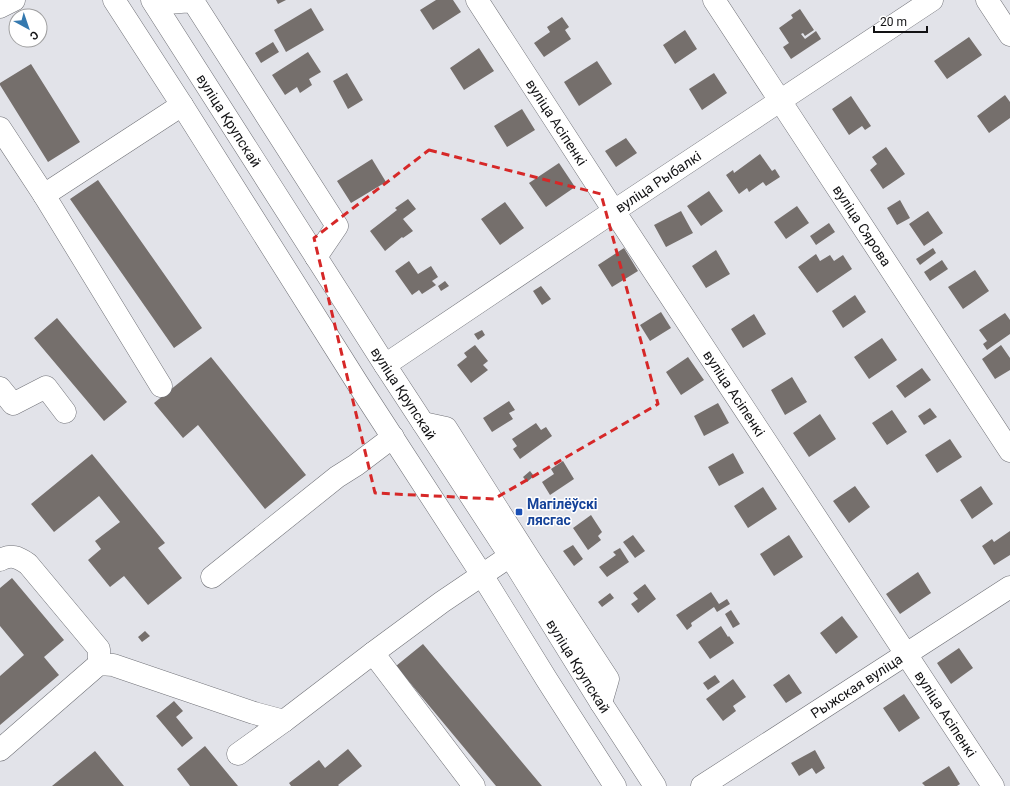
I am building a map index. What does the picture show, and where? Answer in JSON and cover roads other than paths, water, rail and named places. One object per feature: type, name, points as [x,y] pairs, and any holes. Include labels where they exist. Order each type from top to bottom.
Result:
[{"type":"street","points":[[0,7],[14,0]]},
{"type":"street","points":[[114,0],[182,104],[358,384],[482,575],[615,786]]},
{"type":"street","name":"вуліца Асіпенкі","points":[[477,0],[614,211],[993,786]]},
{"type":"street","name":"вуліца Сярова","points":[[714,0],[1010,451]]},
{"type":"street","name":"вуліца Рыбалкі","points":[[385,366],[614,211],[932,0]]},
{"type":"street","points":[[987,0],[1010,35]]},
{"type":"street","points":[[153,2],[193,1],[338,226],[316,257]]},
{"type":"street","name":"вуліца Крупскай","points":[[153,2],[385,366],[510,556],[601,703],[656,786]]},
{"type":"street","points":[[44,195],[182,104]]},
{"type":"street","points":[[0,128],[44,195],[161,386]]},
{"type":"street","points":[[0,388],[13,404],[46,387],[65,412]]},
{"type":"street","points":[[423,423],[446,428],[608,679],[601,703]]},
{"type":"street","points":[[212,577],[337,477],[356,465],[393,437]]},
{"type":"street","points":[[238,754],[373,653],[510,556]]},
{"type":"street","points":[[0,560],[6,557],[18,558],[28,564],[99,649],[99,664]]},
{"type":"street","name":"Рыжская вуліца","points":[[714,783],[906,654],[1010,587]]},
{"type":"street","points":[[373,653],[474,786]]},
{"type":"street","points":[[0,750],[99,664],[113,665],[284,721]]},
{"type":"place","name":"Магілёўскі лясгас","points":[[519,512]]}]
